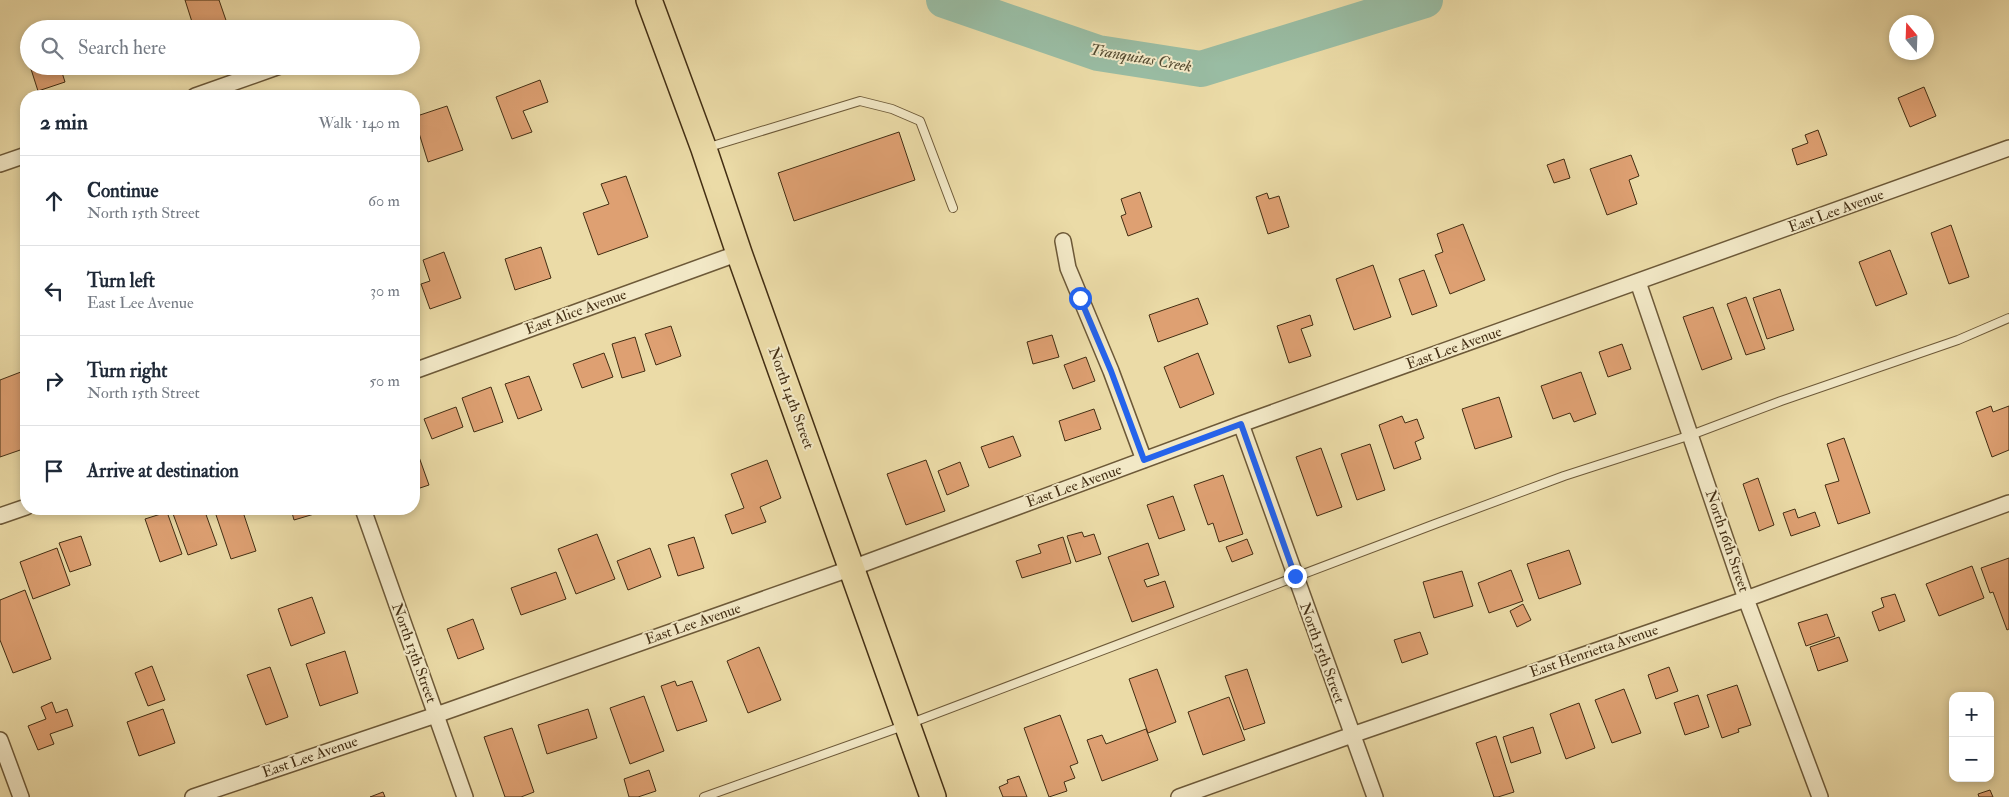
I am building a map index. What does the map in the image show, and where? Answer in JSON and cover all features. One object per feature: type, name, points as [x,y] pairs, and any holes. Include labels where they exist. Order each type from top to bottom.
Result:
[{"type":"main road","name":"North 14th Street","points":[[649,0],[704,149],[739,253],[933,797]]},
{"type":"street","points":[[224,90],[259,75]]},
{"type":"street","name":"East Lee Avenue","points":[[193,797],[436,715],[852,568],[1241,424],[2009,148]]},
{"type":"street","points":[[0,164],[20,157]]},
{"type":"street","points":[[1063,241],[1068,268],[1111,371],[1144,460]]},
{"type":"street","name":"East Alice Avenue","points":[[420,369],[739,253]]},
{"type":"street","name":"North 16th Street","points":[[1638,282],[1746,599],[1820,797]]},
{"type":"street","name":"North 15th Street","points":[[1241,424],[1374,797]]},
{"type":"street","name":"East Henrietta Avenue","points":[[1179,797],[1746,599],[2009,503]]},
{"type":"street","points":[[0,516],[20,509]]},
{"type":"street","name":"North 13th Street","points":[[365,515],[465,797]]},
{"type":"street","points":[[0,740],[21,797]]},
{"type":"lane","points":[[704,149],[860,101],[892,109],[920,121],[953,208]]},
{"type":"lane","points":[[704,797],[906,725],[1295,576],[1564,476],[1691,436],[1781,402],[1958,340],[2009,318]]},
{"type":"building","points":[[185,0],[219,0],[226,20],[191,20]]},
{"type":"building","points":[[33,75],[63,75],[65,82],[38,90]]},
{"type":"building","points":[[540,80],[548,102],[523,111],[532,132],[512,139],[496,97]]},
{"type":"building","points":[[1924,87],[1936,116],[1910,127],[1898,98]]},
{"type":"building","points":[[447,106],[463,150],[428,162],[420,136],[420,115]]},
{"type":"building","points":[[1818,130],[1827,155],[1797,165],[1792,149],[1808,143],[1805,135]]},
{"type":"building","points":[[899,132],[915,180],[794,221],[778,173]]},
{"type":"building","points":[[1631,155],[1639,176],[1629,180],[1637,204],[1607,215],[1590,169]]},
{"type":"building","points":[[1564,159],[1570,178],[1554,183],[1547,165]]},
{"type":"building","points":[[626,176],[648,237],[598,255],[583,213],[609,204],[601,184]]},
{"type":"building","points":[[1140,192],[1152,227],[1128,236],[1121,216],[1126,214],[1121,199]]},
{"type":"building","points":[[1267,193],[1269,199],[1279,196],[1289,227],[1268,234],[1256,197]]},
{"type":"building","points":[[1463,224],[1485,280],[1450,294],[1435,255],[1443,252],[1437,234]]},
{"type":"building","points":[[1951,225],[1969,277],[1949,284],[1931,233]]},
{"type":"building","points":[[541,247],[551,278],[515,290],[505,259]]},
{"type":"building","points":[[1890,250],[1907,294],[1876,306],[1859,262]]},
{"type":"building","points":[[444,252],[461,298],[430,309],[421,284],[430,281],[423,260]]},
{"type":"building","points":[[1373,265],[1391,317],[1354,330],[1336,279]]},
{"type":"building","points":[[1424,270],[1437,306],[1412,315],[1399,279]]},
{"type":"building","points":[[1780,289],[1794,330],[1767,339],[1753,298]]},
{"type":"building","points":[[1746,297],[1765,349],[1746,355],[1727,304]]},
{"type":"building","points":[[1198,298],[1208,324],[1158,342],[1149,315]]},
{"type":"building","points":[[1713,307],[1732,359],[1702,370],[1683,317]]},
{"type":"building","points":[[1310,315],[1313,325],[1301,329],[1311,356],[1289,363],[1277,326]]},
{"type":"building","points":[[671,326],[681,356],[656,365],[645,334]]},
{"type":"building","points":[[1052,335],[1059,357],[1033,364],[1027,342]]},
{"type":"building","points":[[635,337],[645,371],[622,378],[612,344]]},
{"type":"building","points":[[1622,344],[1631,369],[1608,377],[1599,352]]},
{"type":"building","points":[[604,353],[613,377],[582,388],[573,364]]},
{"type":"building","points":[[1198,353],[1214,394],[1180,408],[1164,367]]},
{"type":"building","points":[[1086,357],[1095,381],[1073,389],[1064,365]]},
{"type":"building","points":[[20,372],[20,450],[0,457],[0,380]]},
{"type":"building","points":[[1581,372],[1596,414],[1574,422],[1570,413],[1553,419],[1541,386]]},
{"type":"building","points":[[529,376],[542,410],[518,419],[505,384]]},
{"type":"building","points":[[491,387],[503,422],[474,432],[462,398]]},
{"type":"building","points":[[1499,397],[1512,437],[1475,449],[1462,409]]},
{"type":"building","points":[[1991,406],[1993,412],[2009,406],[2009,450],[1992,457],[1976,412]]},
{"type":"building","points":[[456,407],[463,427],[432,439],[424,419]]},
{"type":"building","points":[[1094,409],[1101,429],[1065,441],[1059,421]]},
{"type":"building","points":[[1402,416],[1405,423],[1417,419],[1424,438],[1415,442],[1421,459],[1394,469],[1379,425]]},
{"type":"building","points":[[1013,436],[1021,456],[989,468],[981,447]]},
{"type":"building","points":[[1844,438],[1870,513],[1838,524],[1825,485],[1839,481],[1827,444]]},
{"type":"building","points":[[1370,444],[1385,490],[1357,500],[1341,454]]},
{"type":"building","points":[[1321,448],[1342,507],[1317,516],[1296,457]]},
{"type":"building","points":[[420,460],[429,485],[420,488]]},
{"type":"building","points":[[767,460],[781,498],[760,507],[766,522],[732,534],[725,515],[744,508],[731,474]]},
{"type":"building","points":[[926,460],[945,511],[906,525],[887,474]]},
{"type":"building","points":[[960,462],[969,486],[947,495],[938,471]]},
{"type":"building","points":[[1223,475],[1243,534],[1219,542],[1213,523],[1208,525],[1194,485]]},
{"type":"building","points":[[1758,478],[1774,525],[1759,531],[1743,484]]},
{"type":"building","points":[[1173,496],[1185,530],[1159,539],[1147,505]]},
{"type":"building","points":[[1795,509],[1798,518],[1815,512],[1820,526],[1791,536],[1783,513]]},
{"type":"building","points":[[158,515],[168,515],[182,554],[160,562],[145,519]]},
{"type":"building","points":[[173,515],[206,515],[217,545],[188,555]]},
{"type":"building","points":[[216,515],[244,515],[256,551],[231,559]]},
{"type":"building","points":[[293,515],[311,515],[294,520]]},
{"type":"building","points":[[1082,532],[1084,537],[1094,534],[1101,554],[1076,562],[1067,536]]},
{"type":"building","points":[[597,534],[615,579],[576,594],[558,549]]},
{"type":"building","points":[[81,536],[91,565],[70,572],[59,543]]},
{"type":"building","points":[[694,537],[704,568],[678,576],[668,545]]},
{"type":"building","points":[[1063,537],[1071,563],[1022,578],[1016,561],[1041,553],[1038,545]]},
{"type":"building","points":[[1247,539],[1253,554],[1232,562],[1226,547]]},
{"type":"building","points":[[1148,543],[1159,575],[1144,580],[1147,587],[1165,581],[1174,607],[1132,622],[1108,557]]},
{"type":"building","points":[[57,548],[70,585],[33,599],[20,562]]},
{"type":"building","points":[[650,548],[661,577],[628,590],[617,561]]},
{"type":"building","points":[[1569,550],[1581,584],[1539,599],[1527,564]]},
{"type":"building","points":[[2009,558],[2009,629],[2007,630],[1993,592],[1990,593],[1981,568]]},
{"type":"building","points":[[1972,566],[1984,598],[1939,616],[1926,584]]},
{"type":"building","points":[[1511,570],[1523,601],[1489,613],[1478,583]]},
{"type":"building","points":[[1462,571],[1473,606],[1434,618],[1423,582]]},
{"type":"building","points":[[556,572],[566,599],[521,615],[511,588]]},
{"type":"building","points":[[25,590],[51,659],[13,673],[0,640],[0,600]]},
{"type":"building","points":[[1895,594],[1905,621],[1879,631],[1872,612],[1884,607],[1881,598]]},
{"type":"building","points":[[312,597],[325,633],[291,646],[278,609]]},
{"type":"building","points":[[1523,604],[1531,620],[1517,627],[1510,611]]},
{"type":"building","points":[[1827,614],[1835,636],[1806,646],[1798,623]]},
{"type":"building","points":[[473,619],[484,649],[458,659],[447,629]]},
{"type":"building","points":[[1420,632],[1428,654],[1402,663],[1394,640]]},
{"type":"building","points":[[1839,637],[1848,661],[1818,671],[1810,647]]},
{"type":"building","points":[[759,647],[781,700],[748,713],[727,661]]},
{"type":"building","points":[[345,651],[358,693],[320,706],[306,664]]},
{"type":"building","points":[[152,666],[165,700],[148,706],[135,673]]},
{"type":"building","points":[[270,667],[288,717],[266,725],[247,675]]},
{"type":"building","points":[[1669,667],[1678,691],[1656,699],[1648,675]]},
{"type":"building","points":[[1157,669],[1176,722],[1148,733],[1129,679]]},
{"type":"building","points":[[1247,669],[1265,723],[1244,730],[1225,676]]},
{"type":"building","points":[[675,681],[677,686],[692,681],[707,721],[677,731],[661,686]]},
{"type":"building","points":[[1737,685],[1751,725],[1738,729],[1739,732],[1722,738],[1707,695]]},
{"type":"building","points":[[1624,689],[1641,733],[1612,743],[1595,700]]},
{"type":"building","points":[[1698,695],[1709,727],[1685,735],[1674,703]]},
{"type":"building","points":[[644,696],[664,751],[630,764],[610,708]]},
{"type":"building","points":[[1229,697],[1245,740],[1203,755],[1188,712]]},
{"type":"building","points":[[52,702],[56,713],[67,709],[73,726],[50,734],[54,744],[38,750],[28,726],[46,719],[41,707]]},
{"type":"building","points":[[1579,703],[1595,748],[1566,759],[1550,714]]},
{"type":"building","points":[[163,709],[175,743],[139,756],[127,722]]},
{"type":"building","points":[[588,709],[597,738],[547,754],[538,725]]},
{"type":"building","points":[[1060,715],[1078,763],[1070,766],[1075,778],[1064,782],[1067,791],[1049,797],[1024,728]]},
{"type":"building","points":[[1533,727],[1541,753],[1511,763],[1503,737]]},
{"type":"building","points":[[512,728],[534,792],[521,797],[505,797],[484,737]]},
{"type":"building","points":[[1146,729],[1158,760],[1102,781],[1087,740],[1102,735],[1106,744]]},
{"type":"building","points":[[1496,736],[1514,792],[1494,797],[1476,743]]},
{"type":"building","points":[[649,770],[656,791],[638,797],[629,797],[624,779]]},
{"type":"building","points":[[1019,776],[1027,797],[1003,797],[999,787],[1008,783],[1007,780]]},
{"type":"building","points":[[1990,790],[1993,797],[1979,797],[1978,794]]},
{"type":"building","points":[[383,792],[385,797],[370,797]]},
{"type":"waterway","name":"Tranquitas Creek","points":[[944,0],[1098,53],[1201,69],[1425,0]]},
{"type":"route","points":[[1080,298],[1111,371],[1144,460],[1241,424],[1295,576]]}]
